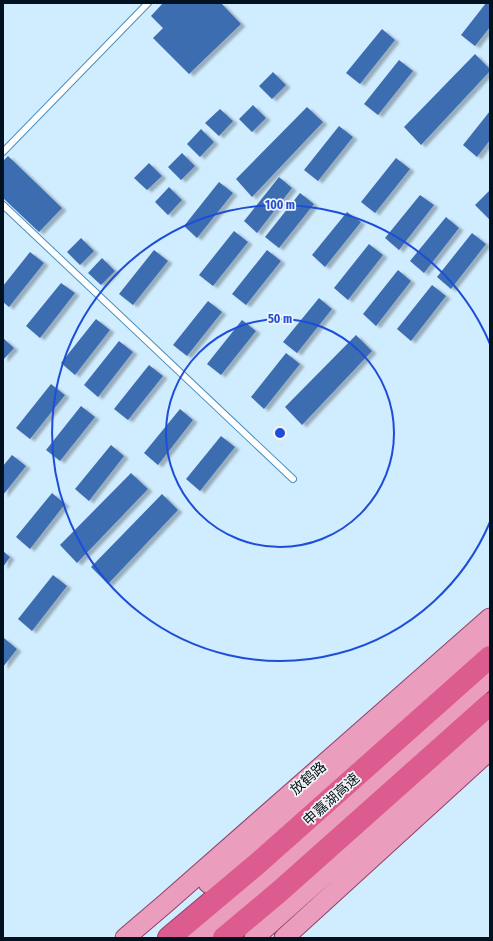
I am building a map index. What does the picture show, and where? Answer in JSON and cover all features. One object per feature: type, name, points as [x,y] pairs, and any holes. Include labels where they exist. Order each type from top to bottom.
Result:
[{"type":"highway","name":"申嘉湖高速","points":[[169,938],[257,864],[490,657]]},
{"type":"highway","points":[[224,938],[280,891],[490,704]]},
{"type":"main road","name":"放鹤路","points":[[125,938],[184,888],[490,618]]},
{"type":"main road","points":[[144,938],[263,837],[490,637]]},
{"type":"main road","points":[[197,938],[219,921],[490,676]]},
{"type":"main road","points":[[227,938],[490,710]]},
{"type":"main road","points":[[254,938],[490,728]]},
{"type":"main road","points":[[284,938],[490,750]]},
{"type":"lane","points":[[3,152],[148,3]]},
{"type":"lane","points":[[3,205],[293,479]]},
{"type":"building","points":[[163,3],[221,3],[241,24],[189,74],[153,38],[163,28],[151,16]]},
{"type":"building","points":[[486,3],[490,3],[490,27],[475,46],[461,35]]},
{"type":"building","points":[[382,29],[395,40],[360,84],[346,73]]},
{"type":"building","points":[[475,54],[490,69],[490,71],[421,145],[404,127]]},
{"type":"building","points":[[399,60],[413,71],[378,115],[364,104]]},
{"type":"building","points":[[273,72],[286,85],[272,99],[259,86]]},
{"type":"building","points":[[253,105],[266,118],[252,132],[239,119]]},
{"type":"building","points":[[307,107],[323,122],[252,197],[236,179]]},
{"type":"building","points":[[220,109],[233,121],[219,136],[205,123]]},
{"type":"building","points":[[490,111],[490,140],[477,157],[463,145]]},
{"type":"building","points":[[339,126],[353,137],[318,181],[304,170]]},
{"type":"building","points":[[201,129],[214,142],[200,157],[187,144]]},
{"type":"building","points":[[182,153],[195,166],[181,180],[168,167]]},
{"type":"building","points":[[8,156],[62,208],[39,232],[3,198],[3,161]]},
{"type":"building","points":[[396,158],[410,169],[375,213],[361,202]]},
{"type":"building","points":[[149,163],[162,176],[147,190],[134,178]]},
{"type":"building","points":[[279,177],[292,188],[257,233],[244,221]]},
{"type":"building","points":[[219,182],[233,193],[197,238],[184,226]]},
{"type":"building","points":[[169,187],[182,200],[168,215],[155,202]]},
{"type":"building","points":[[490,190],[490,220],[475,205]]},
{"type":"building","points":[[300,193],[314,204],[279,248],[265,237]]},
{"type":"building","points":[[420,195],[434,205],[399,250],[385,238]]},
{"type":"building","points":[[347,212],[361,222],[325,267],[312,255]]},
{"type":"building","points":[[446,217],[459,228],[424,273],[410,261]]},
{"type":"building","points":[[234,231],[248,242],[213,286],[199,275]]},
{"type":"building","points":[[472,233],[486,244],[451,289],[437,277]]},
{"type":"building","points":[[81,238],[94,251],[80,265],[67,252]]},
{"type":"building","points":[[369,244],[383,255],[348,300],[334,288]]},
{"type":"building","points":[[154,250],[168,261],[133,305],[119,294]]},
{"type":"building","points":[[267,250],[281,261],[246,305],[232,294]]},
{"type":"building","points":[[30,252],[44,263],[9,307],[3,302],[3,286]]},
{"type":"building","points":[[102,258],[115,271],[101,285],[88,273]]},
{"type":"building","points":[[398,270],[411,281],[376,326],[363,314]]},
{"type":"building","points":[[61,283],[75,293],[40,338],[26,326]]},
{"type":"building","points":[[432,285],[446,296],[411,341],[397,329]]},
{"type":"building","points":[[319,298],[332,309],[297,353],[283,342]]},
{"type":"building","points":[[208,301],[222,312],[187,356],[173,345]]},
{"type":"building","points":[[96,319],[110,330],[75,375],[61,363]]},
{"type":"building","points":[[242,320],[256,331],[221,375],[207,364]]},
{"type":"building","points":[[356,335],[372,351],[302,425],[285,407]]},
{"type":"building","points":[[3,338],[14,348],[3,360]]},
{"type":"building","points":[[119,341],[133,352],[98,397],[84,385]]},
{"type":"building","points":[[286,353],[300,364],[264,409],[251,397]]},
{"type":"building","points":[[149,365],[163,376],[128,420],[114,409]]},
{"type":"building","points":[[51,384],[65,395],[30,439],[16,428]]},
{"type":"building","points":[[81,406],[95,417],[60,461],[46,450]]},
{"type":"building","points":[[180,409],[193,420],[158,465],[144,453]]},
{"type":"building","points":[[221,436],[235,447],[200,491],[186,479]]},
{"type":"building","points":[[111,445],[124,456],[89,501],[75,489]]},
{"type":"building","points":[[12,455],[26,466],[3,495],[3,466]]},
{"type":"building","points":[[131,473],[148,489],[77,563],[60,545]]},
{"type":"building","points":[[52,493],[65,504],[30,549],[16,537]]},
{"type":"building","points":[[162,494],[178,510],[108,584],[91,567]]},
{"type":"building","points":[[3,551],[10,557],[3,567]]},
{"type":"building","points":[[53,575],[67,586],[32,631],[18,619]]},
{"type":"building","points":[[4,638],[17,649],[3,667],[3,639]]}]
